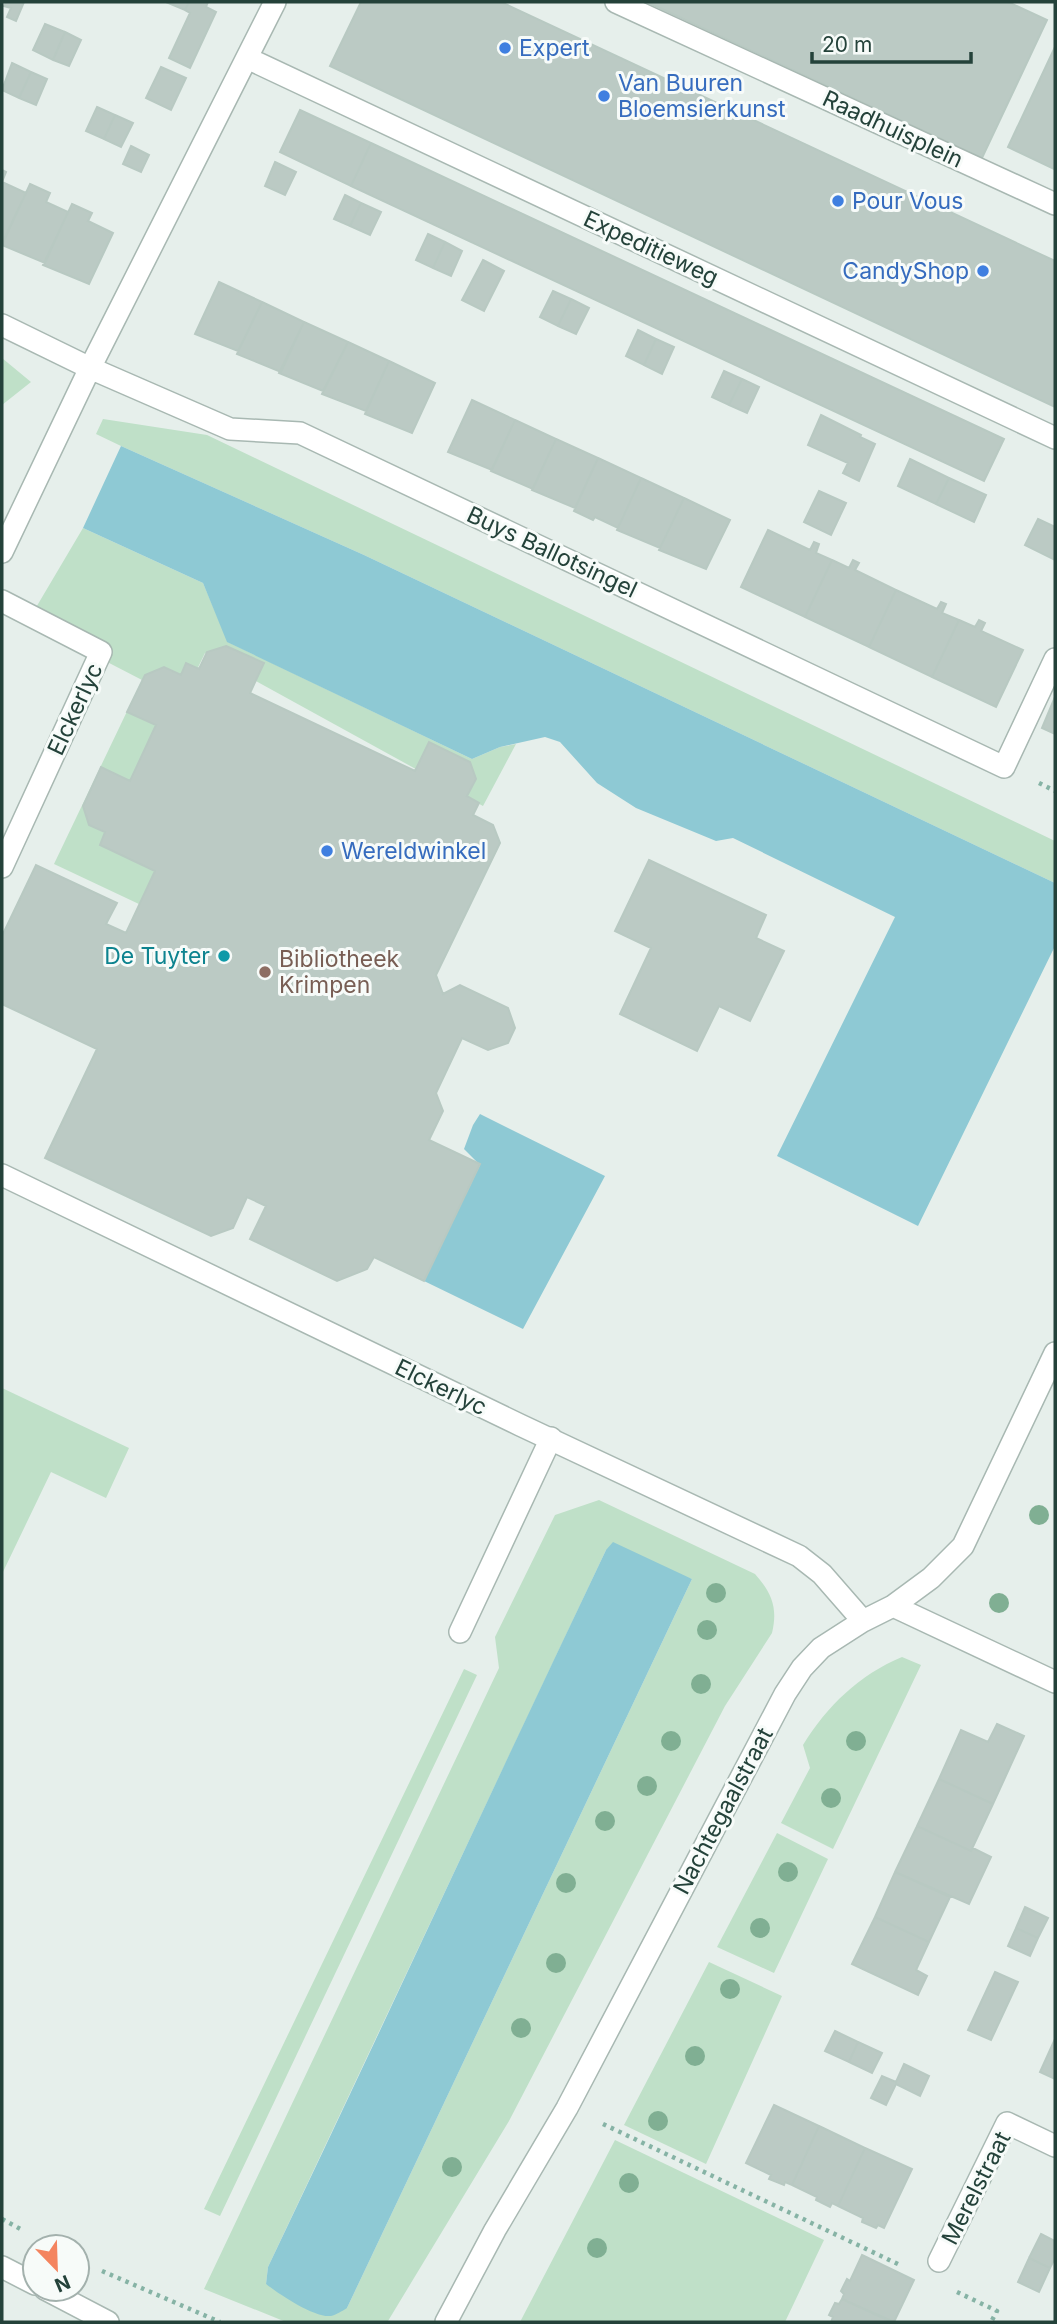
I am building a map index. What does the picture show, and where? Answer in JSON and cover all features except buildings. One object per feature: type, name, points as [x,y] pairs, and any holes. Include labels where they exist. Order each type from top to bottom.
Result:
[{"type":"street","points":[[2,552],[90,368],[275,2]]},
{"type":"street","name":"Raadhuisplein","points":[[616,2],[1055,204]]},
{"type":"street","name":"Expeditieweg","points":[[247,58],[1055,438]]},
{"type":"street","name":"Buys Ballotsingel","points":[[2,325],[90,368],[230,429],[300,433],[1004,767],[1055,659]]},
{"type":"street","name":"Elckerlyc","points":[[2,601],[101,652],[2,867]]},
{"type":"street","name":"Elckerlyc","points":[[2,1175],[799,1556],[822,1574],[863,1621]]},
{"type":"street","name":"Nachtegaalstraat","points":[[446,2322],[495,2230],[567,2108],[785,1693],[802,1668],[821,1648],[863,1621],[893,1606],[931,1578],[963,1546],[1055,1353]]},
{"type":"street","points":[[460,1632],[551,1438]]},
{"type":"street","points":[[893,1606],[1055,1682]]},
{"type":"street","name":"Merelstraat","points":[[939,2261],[1007,2123],[1055,2146]]},
{"type":"street","points":[[2,2267],[21,2277]]},
{"type":"street","points":[[72,2303],[108,2322]]},
{"type":"path","points":[[567,2108],[903,2266]]},
{"type":"path","points":[[101,2271],[220,2322]]},
{"type":"path","points":[[951,2289],[997,2311],[991,2322]]},
{"type":"green space","points":[[2,358],[31,382],[2,405]]},
{"type":"green space","points":[[103,419],[207,435],[1055,841],[1055,883],[364,555],[96,434]]},
{"type":"green space","points":[[83,528],[203,583],[228,642],[472,759],[500,747],[516,744],[483,806],[205,653],[115,837],[180,871],[158,913],[54,864],[142,680],[28,621]]},
{"type":"green space","points":[[2,1388],[129,1448],[106,1498],[51,1472],[2,1574]]},
{"type":"green space","points":[[599,1500],[755,1574],[772,1601],[772,1633],[725,1706],[509,2121],[388,2321],[286,2322],[204,2289],[499,1668],[495,1637],[555,1515]],"holes":[[[606,1550],[692,1579],[347,2308],[266,2284],[268,2267]]]},
{"type":"green space","points":[[902,1657],[921,1665],[833,1849],[781,1823],[810,1768],[803,1745],[812,1731],[858,1682]]},
{"type":"green space","points":[[464,1669],[477,1675],[220,2216],[204,2209]]},
{"type":"green space","points":[[777,1833],[828,1859],[774,1973],[717,1947]]},
{"type":"green space","points":[[709,1962],[782,1996],[706,2164],[624,2125]]},
{"type":"green space","points":[[615,2140],[824,2240],[785,2322],[520,2322]]},
{"type":"water","points":[[121,446],[364,555],[1055,883],[1055,946],[918,1226],[777,1156],[895,917],[733,838],[716,841],[636,808],[597,783],[560,742],[545,737],[500,747],[472,759],[227,642],[203,583],[83,528]]},
{"type":"water","points":[[480,1114],[605,1176],[523,1329],[424,1281],[480,1165],[464,1149]]},
{"type":"water","points":[[613,1542],[692,1579],[347,2308],[331,2316],[316,2313],[279,2294],[266,2284],[268,2267],[606,1550]]},
{"type":"place","name":"Expert","points":[[505,48]]},
{"type":"place","name":"Van Buuren Bloemsierkunst","points":[[604,96]]},
{"type":"place","name":"Pour Vous","points":[[838,201]]},
{"type":"place","name":"CandyShop","points":[[983,271]]},
{"type":"place","name":"Wereldwinkel","points":[[327,851]]},
{"type":"place","name":"De Tuyter","points":[[224,956]]},
{"type":"place","name":"Bibliotheek Krimpen","points":[[265,972]]}]
